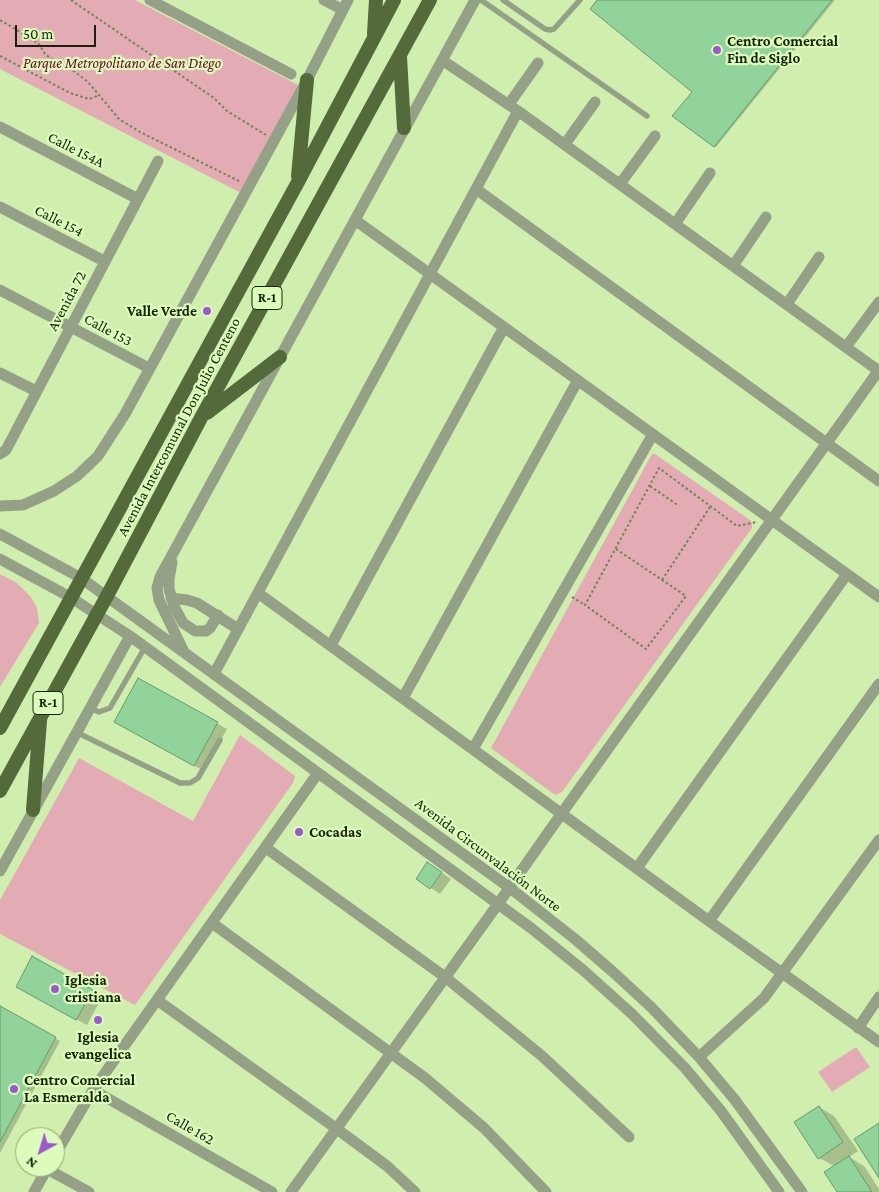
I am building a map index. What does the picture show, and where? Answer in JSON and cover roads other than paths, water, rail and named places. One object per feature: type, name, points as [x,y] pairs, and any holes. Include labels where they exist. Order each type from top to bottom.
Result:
[{"type":"main road","points":[[373,40],[376,0]]},
{"type":"main road","name":"Avenida Intercomunal Don Julio Centeno","points":[[0,728],[298,182],[394,0]]},
{"type":"main road","name":"Avenida Intercomunal Don Julio Centeno","points":[[0,791],[107,596],[202,416],[430,0]]},
{"type":"main road","points":[[400,56],[404,128]]},
{"type":"main road","points":[[298,182],[307,80]]},
{"type":"main road","points":[[202,416],[280,357]]},
{"type":"main road","points":[[33,810],[41,716]]},
{"type":"street","points":[[150,0],[291,74]]},
{"type":"street","points":[[0,506],[22,505],[54,491],[77,476],[98,456],[125,414],[346,5],[324,0]]},
{"type":"street","points":[[183,650],[159,600],[157,588],[160,577],[475,0]]},
{"type":"street","points":[[290,1192],[510,888],[879,371],[513,107],[442,60]]},
{"type":"street","points":[[214,674],[476,189],[513,107],[538,63]]},
{"type":"street","points":[[564,144],[595,102]]},
{"type":"street","name":"Calle 154A","points":[[0,128],[138,199]]},
{"type":"street","points":[[620,184],[655,136]]},
{"type":"street","name":"Avenida 72","points":[[1,454],[6,450],[158,161]]},
{"type":"street","points":[[675,224],[710,172]]},
{"type":"street","points":[[476,189],[879,481]]},
{"type":"street","name":"Calle 154","points":[[0,207],[104,261]]},
{"type":"street","points":[[733,266],[766,217]]},
{"type":"street","points":[[355,220],[879,597]]},
{"type":"street","points":[[787,304],[819,257]]},
{"type":"street","name":"Calle 153","points":[[0,290],[149,368]]},
{"type":"street","points":[[846,347],[879,302]]},
{"type":"street","points":[[331,645],[504,327]]},
{"type":"street","points":[[0,373],[36,391]]},
{"type":"street","points":[[403,698],[578,380]]},
{"type":"street","points":[[472,749],[653,434]]},
{"type":"street","name":"Avenida Circunvalación Norte","points":[[0,534],[81,578],[183,650],[510,888],[613,972],[699,1057],[735,1100],[802,1192]]},
{"type":"street","points":[[174,552],[169,579],[171,598],[178,616],[183,623],[195,631],[206,631],[218,615]]},
{"type":"street","points":[[0,560],[70,597],[130,636],[498,904],[583,970],[632,1014],[685,1068],[721,1111],[779,1192]]},
{"type":"street","points":[[637,868],[847,574]]},
{"type":"street","points":[[258,593],[709,921],[879,1042]]},
{"type":"street","points":[[171,598],[192,601],[218,615],[238,629]]},
{"type":"street","points":[[183,650],[195,631]]},
{"type":"street","points":[[0,871],[130,636]]},
{"type":"street","points":[[709,921],[879,684]]},
{"type":"street","points":[[0,710],[14,702]]},
{"type":"street","points":[[65,1138],[93,1090],[318,773]]},
{"type":"street","points":[[699,1057],[764,998],[879,840]]},
{"type":"street","points":[[266,848],[446,977],[542,1056],[629,1137]]},
{"type":"street","points":[[212,923],[425,1078],[484,1128],[546,1192]]},
{"type":"street","points":[[858,1028],[879,997]]},
{"type":"street","points":[[157,1000],[387,1166],[415,1192]]},
{"type":"street","name":"Calle 162","points":[[93,1090],[272,1192]]},
{"type":"street","points":[[34,1192],[42,1177]]},
{"type":"street","points":[[63,1177],[89,1192]]},
{"type":"lane","points":[[482,0],[647,116]]},
{"type":"lane","points":[[503,0],[545,29],[550,30],[554,29],[580,0]]},
{"type":"lane","points":[[90,708],[100,712],[110,708],[145,647]]},
{"type":"lane","points":[[76,732],[180,783],[190,783],[198,778],[220,740]]},
{"type":"place","name":"Centro Comercial Fin de Siglo","points":[[717,50]]},
{"type":"place","name":"Valle Verde","points":[[207,311]]},
{"type":"place","name":"Cocadas","points":[[299,832]]},
{"type":"place","name":"Iglesia cristiana","points":[[55,989]]},
{"type":"place","name":"Iglesia evangelica","points":[[98,1020]]},
{"type":"place","name":"Centro Comercial La Esmeralda","points":[[14,1089]]},
{"type":"park label","name":"Parque Metropolitano de San Diego","points":[[122,63]]}]
